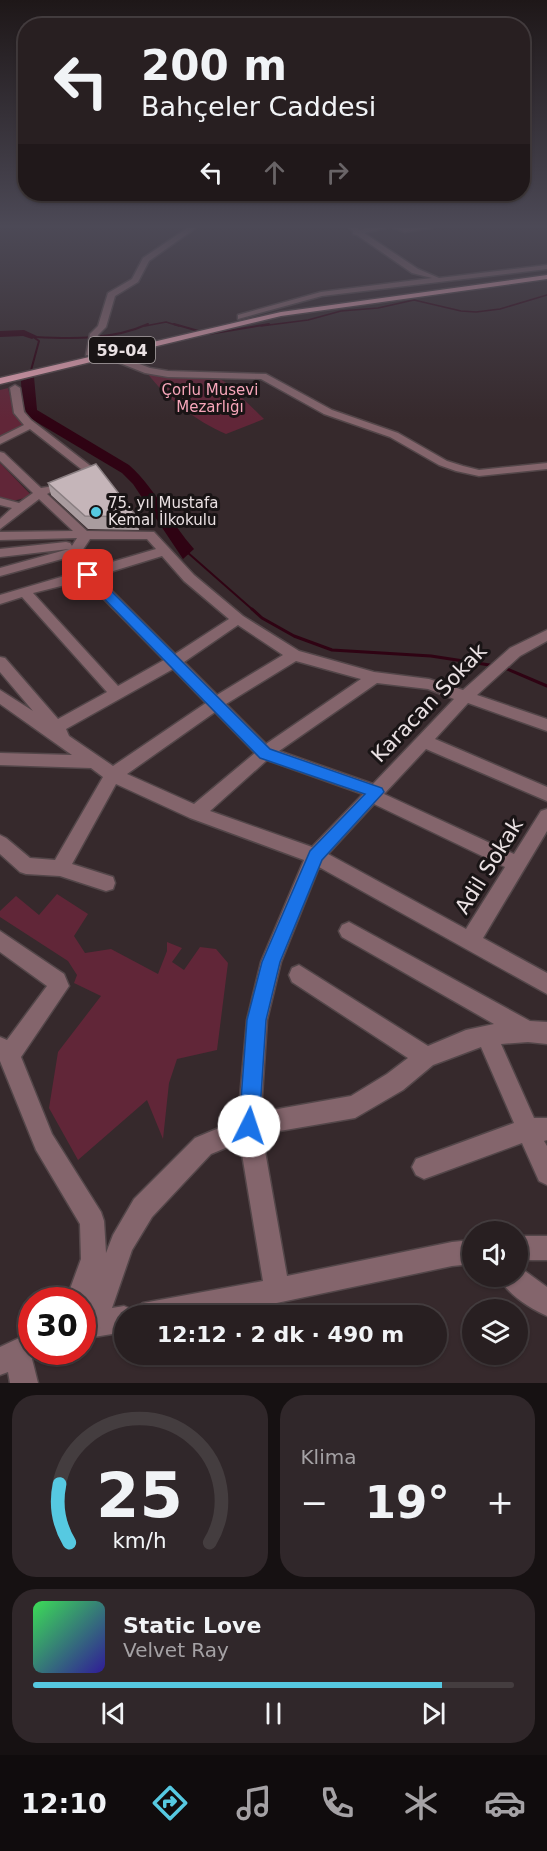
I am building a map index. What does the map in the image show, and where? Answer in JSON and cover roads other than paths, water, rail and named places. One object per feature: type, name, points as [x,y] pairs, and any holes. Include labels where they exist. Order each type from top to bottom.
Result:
[{"type":"main road","name":"59-04","points":[[207,327],[241,317],[337,300],[425,290]]},
{"type":"main road","name":"59-04","points":[[53,364],[89,353],[207,327],[444,290]]},
{"type":"main road","name":"59-04","points":[[53,364],[105,354],[185,332]]},
{"type":"main road","points":[[1,378],[53,364]]},
{"type":"street","points":[[89,353],[93,337],[102,327],[111,295],[120,290]]},
{"type":"street","points":[[241,317],[321,294],[357,290]]},
{"type":"street","points":[[105,354],[148,371],[168,374],[263,376],[328,412],[394,435],[443,463],[460,469],[479,473],[547,466]]},
{"type":"street","points":[[0,525],[41,492],[93,473],[19,413],[15,388]]},
{"type":"street","points":[[0,441],[32,425]]},
{"type":"street","points":[[0,455],[41,492],[82,541]]},
{"type":"street","points":[[0,501],[21,507]]},
{"type":"street","points":[[0,536],[36,534],[82,541]]},
{"type":"street","points":[[0,553],[82,541],[150,535],[189,578],[238,618],[294,655],[374,677],[429,684],[547,725]]},
{"type":"street","points":[[0,572],[69,553],[82,541]]},
{"type":"street","points":[[0,600],[164,551]]},
{"type":"street","points":[[88,575],[265,753],[374,794],[517,864]]},
{"type":"street","points":[[24,591],[117,694]]},
{"type":"street","points":[[57,727],[175,661],[238,618]]},
{"type":"street","name":"Karacan Sokak","points":[[277,1291],[249,1126],[257,1020],[271,962],[315,856],[466,696],[491,675],[504,660],[547,635]]},
{"type":"street","points":[[60,868],[113,775],[216,703],[294,655]]},
{"type":"street","points":[[0,662],[57,727],[67,744]]},
{"type":"street","points":[[196,813],[265,753],[374,677]]},
{"type":"street","points":[[0,696],[113,775],[196,813],[315,856],[547,984]]},
{"type":"street","points":[[424,741],[547,794]]},
{"type":"street","points":[[0,759],[93,762]]},
{"type":"street","name":"Adil Sokak","points":[[470,940],[547,816]]},
{"type":"street","points":[[0,843],[26,866],[60,868],[106,883]]},
{"type":"street","points":[[349,931],[537,1032]]},
{"type":"street","points":[[0,940],[57,981],[59,986],[5,1051],[44,1142],[92,1221],[94,1259],[84,1287]]},
{"type":"street","points":[[299,975],[426,1057]]},
{"type":"street","points":[[96,1307],[122,1244],[143,1208],[203,1146],[249,1126],[355,1107],[395,1082],[426,1057],[486,1035],[537,1032]]},
{"type":"street","points":[[486,1035],[537,1129],[547,1173]]},
{"type":"street","points":[[424,1167],[537,1129]]},
{"type":"street","points":[[528,1248],[547,1248]]},
{"type":"street","points":[[202,1305],[462,1253]]},
{"type":"street","points":[[526,1287],[547,1303]]},
{"type":"street","points":[[96,1324],[114,1321]]},
{"type":"street","points":[[16,1354],[24,1383]]},
{"type":"waterway","points":[[261,326],[308,320],[341,311],[378,308],[414,300],[461,311],[476,312],[500,309],[547,295]]},
{"type":"waterway","points":[[145,326],[166,322],[179,326]]},
{"type":"waterway","points":[[35,337],[107,336],[148,324]]},
{"type":"waterway","points":[[174,324],[209,334],[269,324]]},
{"type":"waterway","points":[[0,334],[24,333],[32,336]]},
{"type":"waterway","points":[[30,374],[39,341],[32,336]]},
{"type":"waterway","points":[[187,552],[253,610]]},
{"type":"waterway","points":[[252,609],[262,618],[294,636],[332,650],[431,656],[496,666]]},
{"type":"waterway","points":[[505,668],[547,686]]},
{"type":"place","name":"75. yıl Mustafa Kemal İlkokulu","points":[[96,512]]},
{"type":"park label","name":"Çorlu Musevi Mezarlığı","points":[[210,398]]}]
